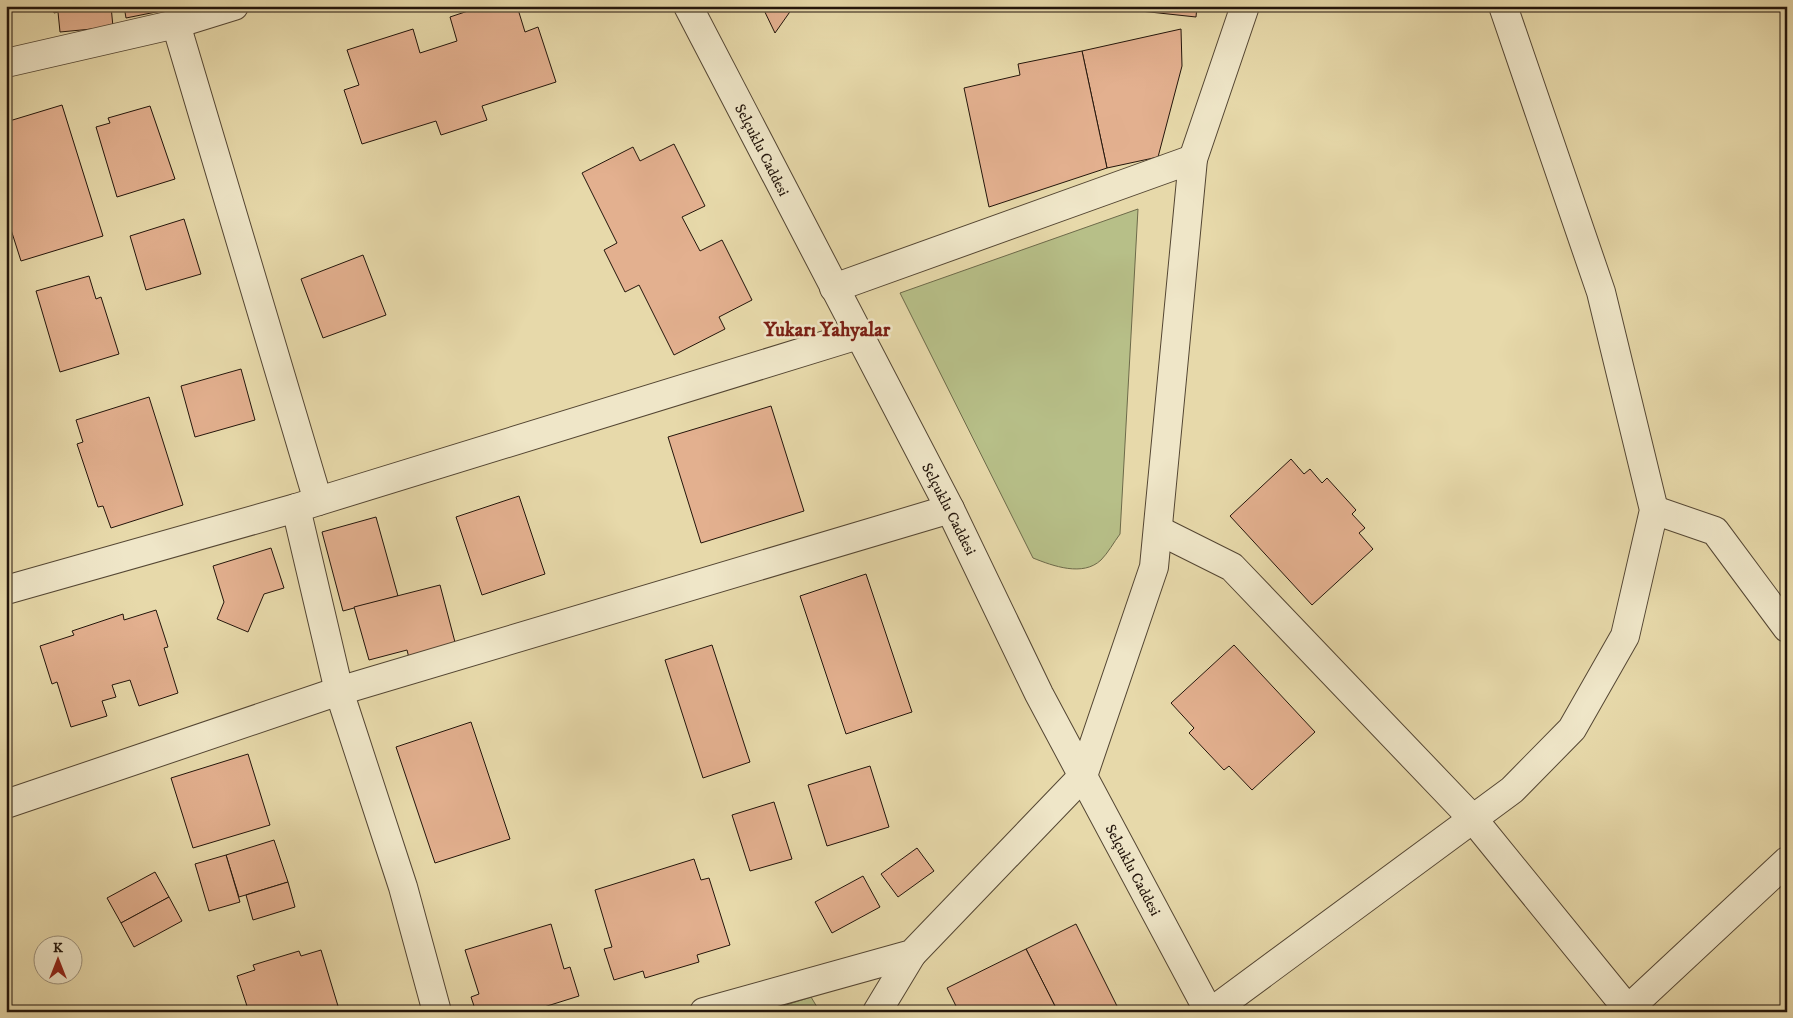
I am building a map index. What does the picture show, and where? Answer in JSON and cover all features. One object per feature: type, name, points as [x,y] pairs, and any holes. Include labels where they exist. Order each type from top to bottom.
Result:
[{"type":"street","points":[[6,63],[176,24],[234,6]]},
{"type":"street","name":"Selçuklu Caddesi","points":[[688,6],[858,335],[950,508],[1039,694],[1210,1012]]},
{"type":"street","points":[[877,1012],[912,954],[1083,776],[1154,567],[1193,158],[1245,6]]},
{"type":"street","points":[[1210,1012],[1512,790],[1572,729],[1625,636],[1654,510],[1600,292],[1504,6]]},
{"type":"street","points":[[176,24],[307,504],[340,691],[403,887],[438,1012]]},
{"type":"street","points":[[834,288],[1193,158]]},
{"type":"street","points":[[6,590],[307,504],[858,335]]},
{"type":"street","points":[[6,804],[340,691],[950,508]]},
{"type":"street","points":[[1654,510],[1715,531],[1787,628]]},
{"type":"street","points":[[1158,530],[1232,567],[1472,819],[1627,1011],[1787,861]]},
{"type":"street","points":[[704,1012],[912,954]]},
{"type":"green space","points":[[1138,209],[1120,534],[1104,557],[1094,565],[1077,569],[1059,567],[1033,558],[900,293]]},
{"type":"green space","points":[[811,997],[820,1012],[764,1012]]},
{"type":"building","points":[[53,6],[111,6],[113,27],[60,32],[58,12],[54,13]]},
{"type":"building","points":[[124,6],[181,6],[181,7],[126,18]]},
{"type":"building","points":[[483,6],[517,6],[525,32],[538,27],[556,82],[482,106],[487,120],[441,135],[436,121],[362,144],[344,90],[359,85],[347,50],[413,29],[420,53],[457,41],[450,17]]},
{"type":"building","points":[[762,6],[794,6],[775,33]]},
{"type":"building","points":[[1094,6],[1197,6],[1196,17]]},
{"type":"building","points":[[1181,29],[1182,66],[1158,157],[1107,168],[1082,51]]},
{"type":"building","points":[[1082,51],[1107,168],[989,207],[964,88],[1020,75],[1018,64]]},
{"type":"building","points":[[62,105],[103,236],[21,261],[6,214],[6,122]]},
{"type":"building","points":[[150,106],[175,179],[117,197],[96,127],[110,123],[108,118]]},
{"type":"building","points":[[674,144],[705,206],[682,217],[700,251],[722,240],[752,300],[719,317],[725,329],[674,355],[639,285],[625,292],[604,250],[617,243],[582,173],[633,147],[640,161]]},
{"type":"building","points":[[184,219],[201,274],[146,290],[130,236]]},
{"type":"building","points":[[363,255],[386,315],[323,338],[301,279]]},
{"type":"building","points":[[89,276],[96,299],[101,297],[119,354],[60,372],[36,291]]},
{"type":"building","points":[[241,369],[255,420],[195,437],[181,386]]},
{"type":"building","points":[[149,397],[183,505],[111,528],[103,506],[98,507],[77,444],[83,442],[76,420]]},
{"type":"building","points":[[771,406],[804,511],[701,543],[668,437]]},
{"type":"building","points":[[1291,459],[1304,474],[1310,469],[1322,483],[1327,478],[1356,510],[1352,514],[1365,528],[1359,533],[1373,549],[1312,605],[1230,516]]},
{"type":"building","points":[[519,496],[545,574],[482,595],[456,517]]},
{"type":"building","points":[[376,517],[398,596],[343,611],[322,532]]},
{"type":"building","points":[[271,548],[284,588],[264,594],[248,632],[217,619],[224,602],[213,566]]},
{"type":"building","points":[[866,574],[912,712],[846,734],[800,596]]},
{"type":"building","points":[[440,585],[456,646],[409,658],[407,650],[369,660],[354,607]]},
{"type":"building","points":[[156,610],[168,647],[164,648],[178,693],[139,706],[130,680],[112,685],[116,697],[102,701],[107,716],[71,727],[57,682],[52,684],[40,646],[74,635],[72,631],[123,614],[124,620]]},
{"type":"building","points":[[712,645],[750,762],[703,778],[665,660]]},
{"type":"building","points":[[1234,645],[1315,732],[1252,790],[1229,766],[1224,770],[1189,733],[1194,728],[1171,703]]},
{"type":"building","points":[[471,722],[510,839],[435,863],[396,747]]},
{"type":"building","points":[[248,754],[270,825],[193,848],[171,778]]},
{"type":"building","points":[[870,766],[889,827],[827,846],[808,785]]},
{"type":"building","points":[[774,802],[792,859],[750,871],[732,815]]},
{"type":"building","points":[[274,840],[288,882],[239,897],[226,855]]},
{"type":"building","points":[[917,848],[934,871],[898,897],[881,874]]},
{"type":"building","points":[[226,855],[240,902],[209,911],[195,864]]},
{"type":"building","points":[[694,859],[701,880],[709,878],[730,945],[697,955],[699,962],[645,978],[643,971],[614,980],[604,949],[612,947],[595,890]]},
{"type":"building","points":[[155,872],[169,897],[121,923],[107,898]]},
{"type":"building","points":[[863,876],[880,907],[832,933],[815,902]]},
{"type":"building","points":[[288,882],[295,907],[253,920],[246,895]]},
{"type":"building","points":[[169,897],[182,921],[134,947],[121,923]]},
{"type":"building","points":[[551,924],[564,969],[570,967],[579,996],[544,1007],[545,1011],[542,1012],[476,1012],[471,997],[479,994],[465,950]]},
{"type":"building","points":[[1076,924],[1120,1012],[1058,1012],[1026,949]]},
{"type":"building","points":[[1026,949],[1058,1012],[959,1012],[947,988]]},
{"type":"building","points":[[321,950],[338,1006],[319,1012],[249,1012],[237,976],[255,970],[253,965],[299,951],[301,956]]},
{"type":"district","name":"Yukarı Yahyalar","points":[[827,329]]}]
